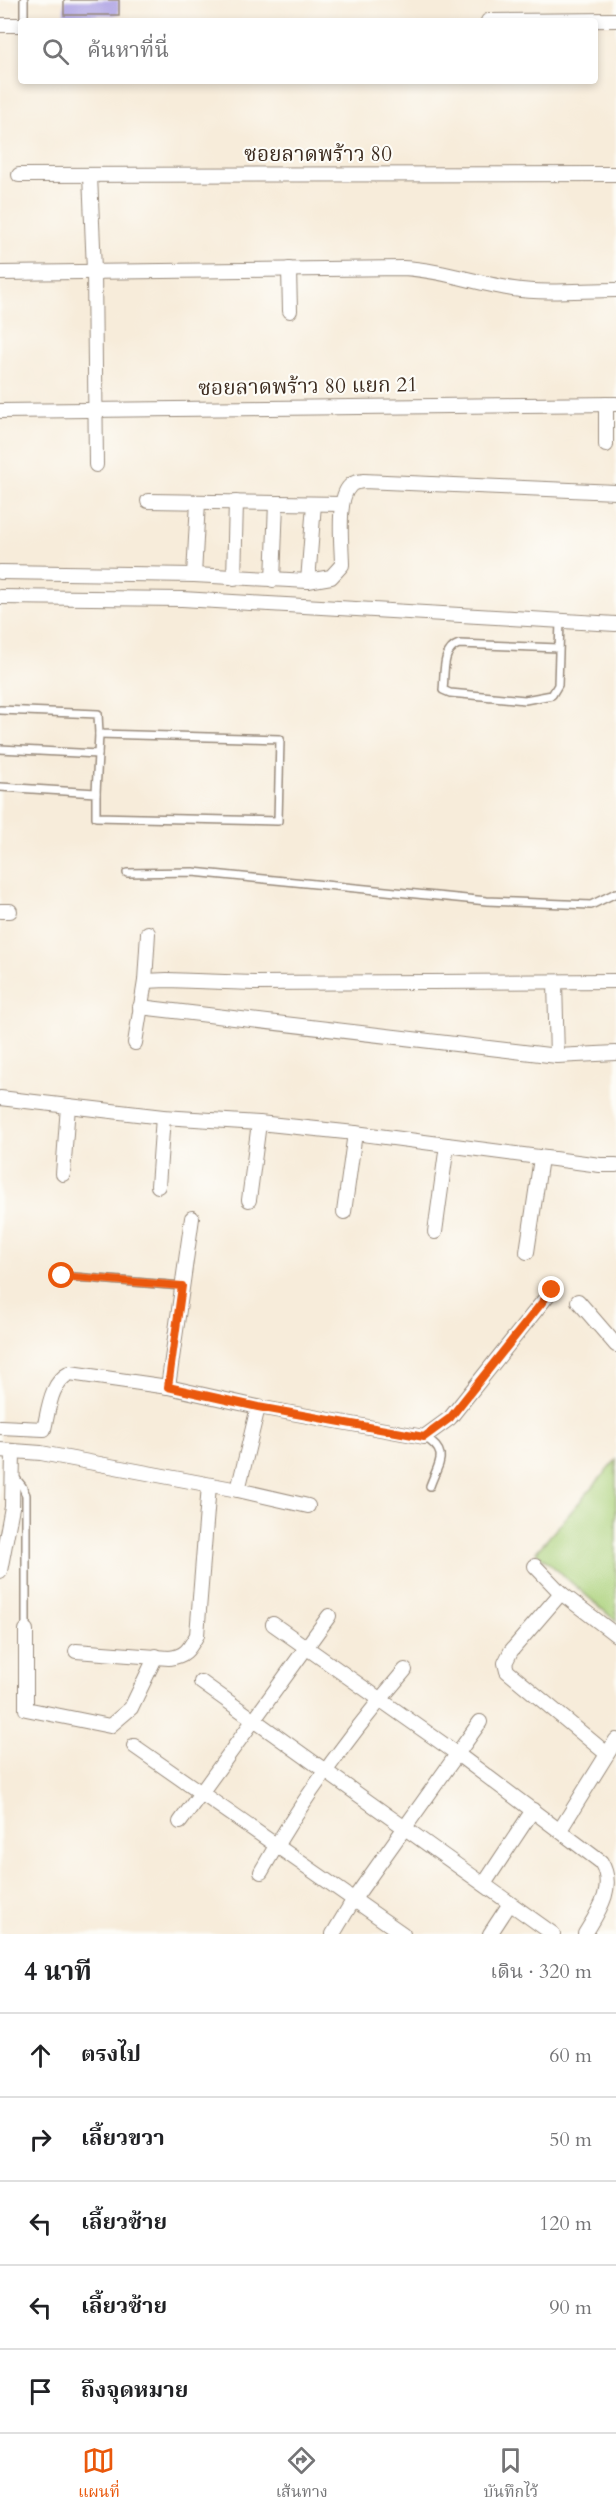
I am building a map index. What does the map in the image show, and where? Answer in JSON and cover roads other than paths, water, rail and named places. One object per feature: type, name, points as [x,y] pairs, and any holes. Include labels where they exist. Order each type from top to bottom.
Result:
[{"type":"street","points":[[598,20],[616,20]]},
{"type":"street","points":[[0,25],[18,25]]},
{"type":"street","name":"ซอยลาดพร้าว 80","points":[[19,175],[616,174]]},
{"type":"street","points":[[90,175],[94,270],[96,465]]},
{"type":"street","points":[[289,268],[290,311]]},
{"type":"street","points":[[0,273],[289,268],[429,269],[512,289],[616,290]]},
{"type":"street","points":[[606,445],[611,404]]},
{"type":"street","name":"ซอยลาดพร้าว 80 แยก 21","points":[[0,411],[611,404]]},
{"type":"street","points":[[0,572],[194,575],[308,581],[331,577],[342,565],[342,504],[346,491],[352,483],[363,481],[616,492]]},
{"type":"street","points":[[148,501],[342,504]]},
{"type":"street","points":[[194,575],[198,502]]},
{"type":"street","points":[[234,578],[236,502]]},
{"type":"street","points":[[273,580],[276,503]]},
{"type":"street","points":[[308,581],[314,504]]},
{"type":"street","points":[[0,597],[182,599],[616,624]]},
{"type":"street","points":[[135,1043],[145,981],[148,933]]},
{"type":"street","points":[[145,981],[555,983],[616,981]]},
{"type":"street","points":[[555,983],[557,1056]]},
{"type":"street","points":[[140,1007],[557,1056],[616,1053]]},
{"type":"street","points":[[0,1098],[163,1117],[259,1123],[355,1133],[541,1158],[600,1165],[616,1164]]},
{"type":"street","points":[[63,1174],[68,1106]]},
{"type":"street","points":[[158,1186],[163,1117]]},
{"type":"street","points":[[249,1200],[259,1123]]},
{"type":"street","points":[[344,1212],[355,1133]]},
{"type":"street","points":[[435,1232],[447,1145]]},
{"type":"street","points":[[527,1251],[541,1158]]},
{"type":"street","points":[[168,1387],[192,1218]]},
{"type":"street","points":[[41,1453],[54,1387],[60,1378],[70,1373],[168,1387],[258,1407],[424,1437],[450,1418],[552,1290]]},
{"type":"street","points":[[578,1301],[616,1345]]},
{"type":"street","points":[[238,1490],[258,1407]]},
{"type":"street","points":[[0,1427],[44,1429]]},
{"type":"street","points":[[0,1571],[12,1507],[14,1476],[6,1451],[41,1453],[238,1490],[308,1506]]},
{"type":"street","points":[[76,1651],[169,1658],[182,1656],[189,1650],[197,1635],[208,1485]]},
{"type":"street","points":[[535,1566],[561,1593],[616,1635]]},
{"type":"street","points":[[561,1593],[512,1651],[505,1663],[507,1671],[607,1754]]},
{"type":"street","points":[[180,1822],[328,1616]]},
{"type":"street","points":[[273,1624],[456,1753],[601,1862],[609,1873],[609,1886],[604,1902],[585,1934]]},
{"type":"street","points":[[26,1630],[26,1709],[110,1726],[131,1708],[156,1656]]},
{"type":"street","points":[[261,1872],[275,1845],[326,1772],[380,1699],[405,1670]]},
{"type":"street","points":[[201,1682],[484,1884],[509,1905],[553,1934]]},
{"type":"street","points":[[333,1934],[354,1899],[480,1722]]},
{"type":"street","points":[[560,1830],[616,1740]]},
{"type":"street","points":[[134,1746],[403,1934]]},
{"type":"street","points":[[484,1884],[533,1810]]},
{"type":"street","points":[[490,1934],[509,1905]]},
{"type":"lane","points":[[24,0],[24,18]]},
{"type":"lane","points":[[559,648],[459,644],[451,646],[447,652],[443,690],[450,693],[518,700],[548,698],[556,692],[559,648],[560,621]]},
{"type":"lane","points":[[0,710],[98,714],[96,817],[278,821],[280,739],[99,734]]},
{"type":"lane","points":[[0,749],[98,754]]},
{"type":"lane","points":[[0,787],[96,793]]},
{"type":"lane","points":[[127,873],[193,872],[487,902],[591,905],[616,893]]},
{"type":"lane","points":[[62,1276],[182,1286]]},
{"type":"lane","points":[[424,1437],[436,1444],[440,1453],[441,1463],[430,1486]]},
{"type":"lane","points":[[14,1476],[26,1496],[26,1630]]}]
